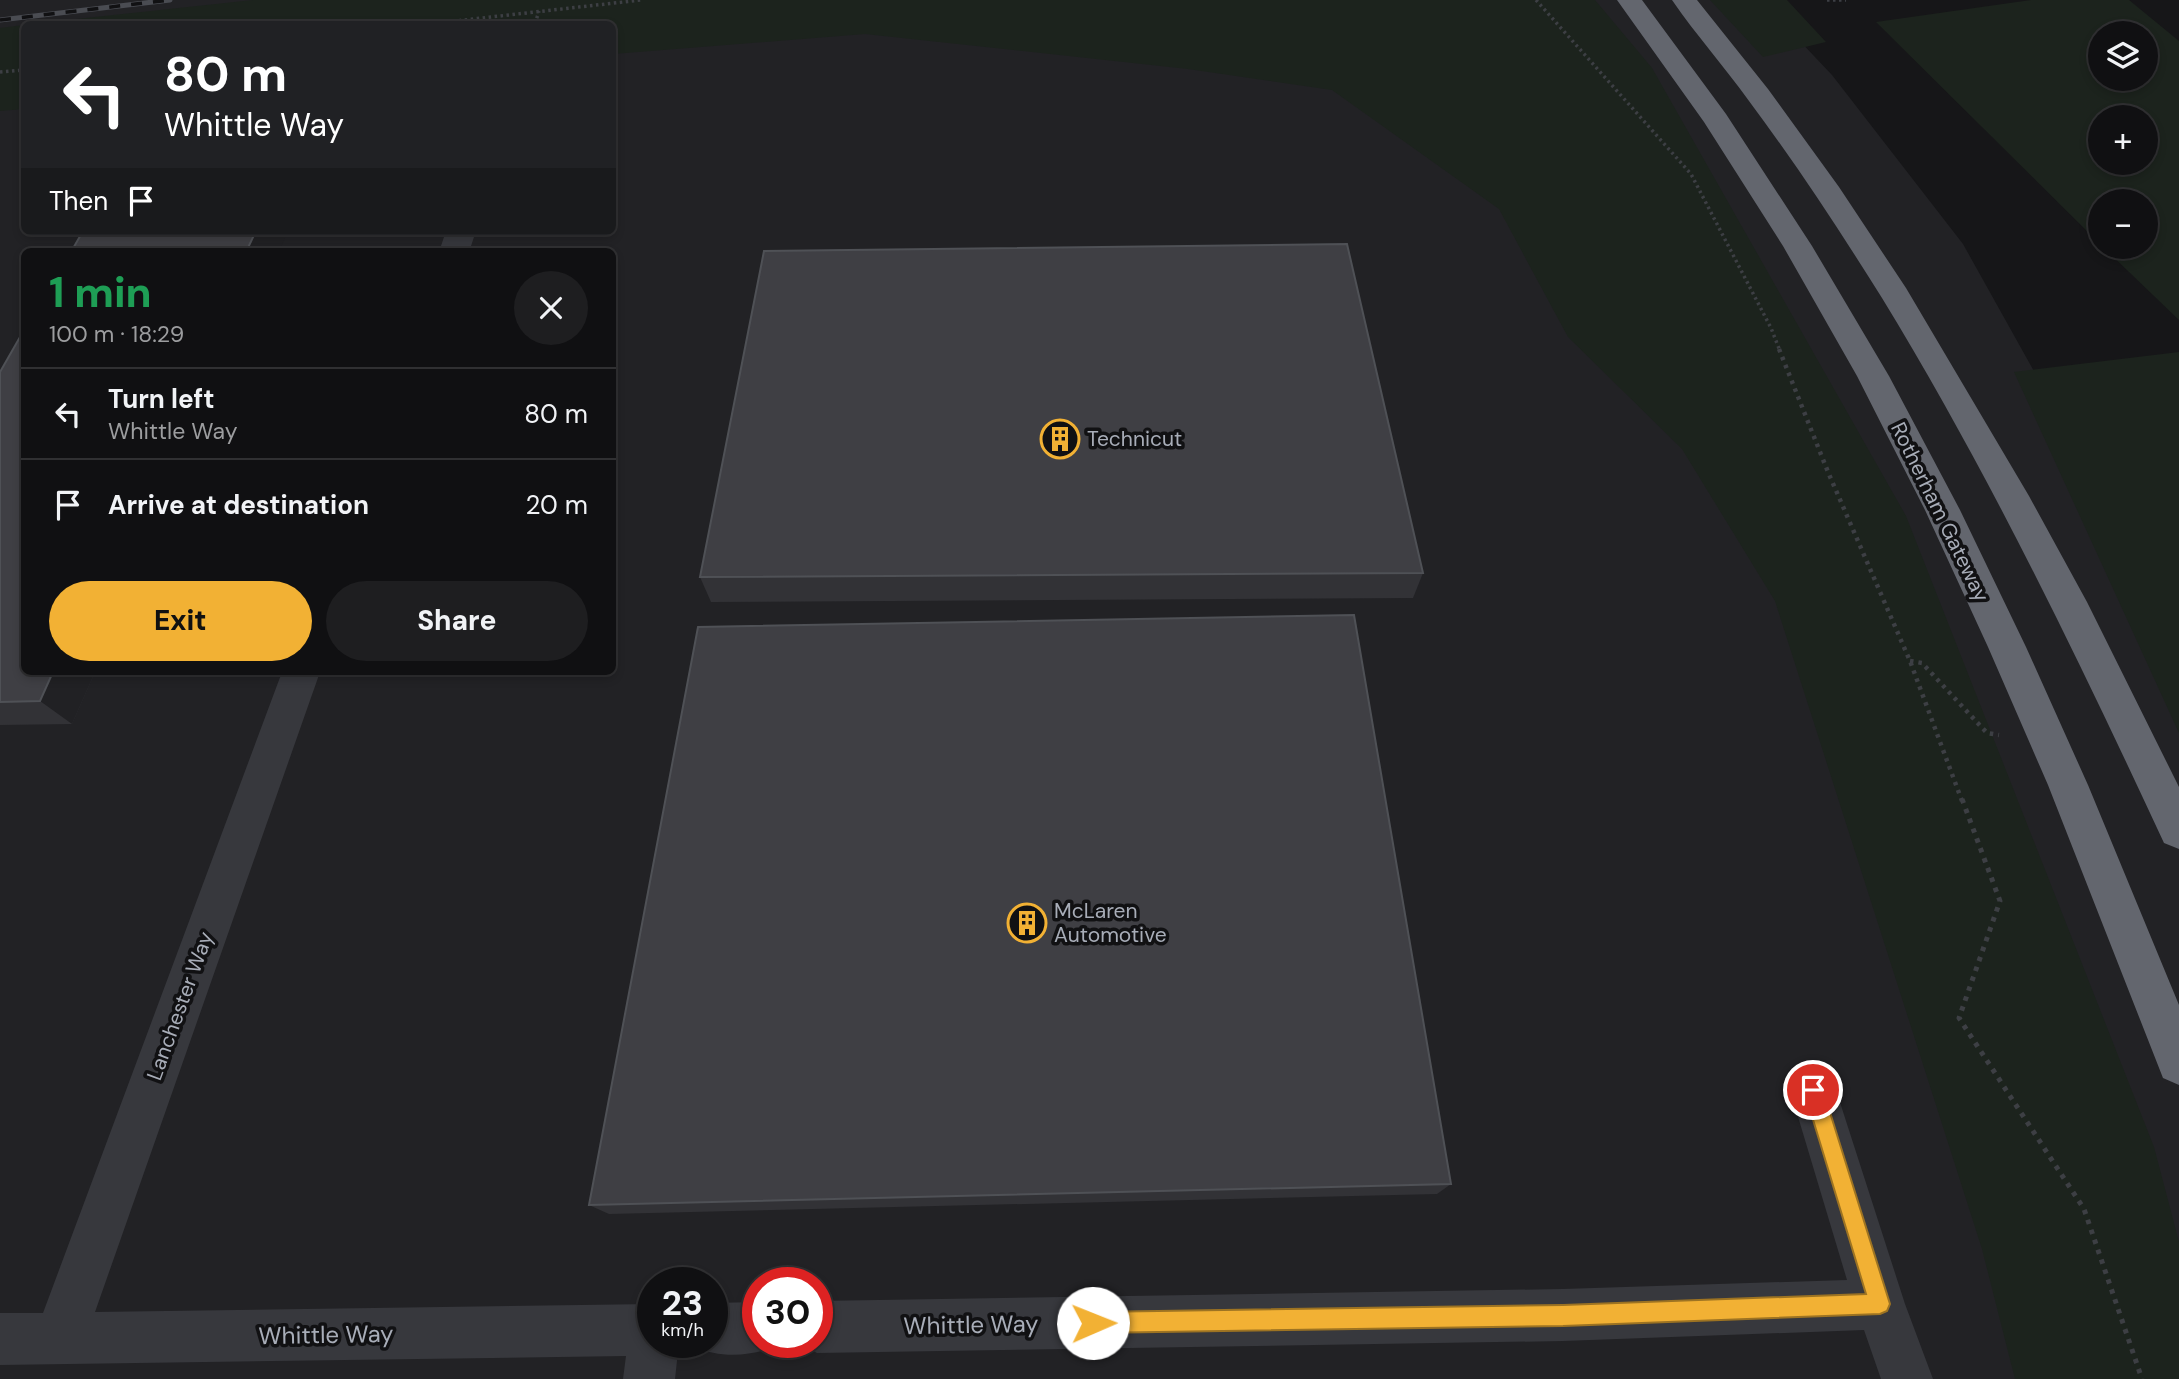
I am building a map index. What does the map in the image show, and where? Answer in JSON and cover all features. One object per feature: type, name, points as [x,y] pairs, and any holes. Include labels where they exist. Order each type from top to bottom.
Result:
[{"type":"highway","name":"Rotherham Gateway","points":[[1629,0],[1714,117],[1777,215],[1842,320],[1910,450],[2011,655],[2108,877],[2179,1062]]},
{"type":"highway","points":[[1684,0],[1777,118],[1842,212],[1979,438],[2123,709],[2179,830]]},
{"type":"street","name":"Lanchester Way","points":[[59,1340],[300,675]]},
{"type":"street","points":[[1813,1090],[1880,1304],[1907,1379]]},
{"type":"street","name":"Whittle Way","points":[[833,1327],[1563,1315],[1880,1304]]},
{"type":"street","name":"Whittle Way","points":[[0,1339],[637,1330]]},
{"type":"street","points":[[649,1379],[651,1358]]},
{"type":"path","points":[[455,21],[641,0]]},
{"type":"path","points":[[1536,0],[1691,174],[1771,328],[1828,472],[1910,661],[2000,901],[1959,1018],[2084,1209],[2142,1379]]},
{"type":"path","points":[[1826,0],[1846,0]]},
{"type":"path","points":[[536,21],[540,11]]},
{"type":"path","points":[[0,72],[21,70]]},
{"type":"path","points":[[1910,661],[1922,663],[1987,733],[1999,735]]},
{"type":"shaded area","points":[[0,0],[1761,0],[1832,75],[1963,244],[2179,631],[2179,1379],[0,1379]]},
{"type":"shaded area","points":[[253,0],[1595,0],[1652,68],[1906,516],[2154,1147],[2179,1242],[2179,1379],[2015,1379],[1982,1249],[1775,601],[1682,449],[1568,337],[1499,209],[1332,90],[1188,69],[865,34],[616,54],[616,21],[58,21]]},
{"type":"shaded area","points":[[1710,0],[1787,0],[1826,42],[1763,57]]},
{"type":"shaded area","points":[[2031,0],[2129,0],[2155,21],[2088,21],[2088,91],[2158,91],[2158,24],[2179,41],[2179,320],[2115,259],[2158,259],[2158,189],[2088,189],[2088,232],[1876,22]]},
{"type":"shaded area","points":[[21,25],[21,109],[0,111],[0,28]]},
{"type":"shaded area","points":[[2179,352],[2179,733],[2014,372]]},
{"type":"building","points":[[81,235],[254,235],[248,248],[73,248]]},
{"type":"building","name":"Technicut","points":[[1347,244],[1423,573],[700,577],[764,251]]},
{"type":"building","points":[[21,335],[21,675],[52,675],[40,701],[0,702],[0,372]]},
{"type":"building","name":"McLaren Automotive","points":[[1354,615],[1451,1184],[589,1205],[698,627]]},
{"type":"railway","points":[[0,20],[170,0]]},
{"type":"place","name":"Technicut","points":[[1060,439]]},
{"type":"place","name":"McLaren Automotive","points":[[1027,923]]},
{"type":"route","points":[[1093,1323],[1563,1315],[1880,1304],[1813,1090]]}]
